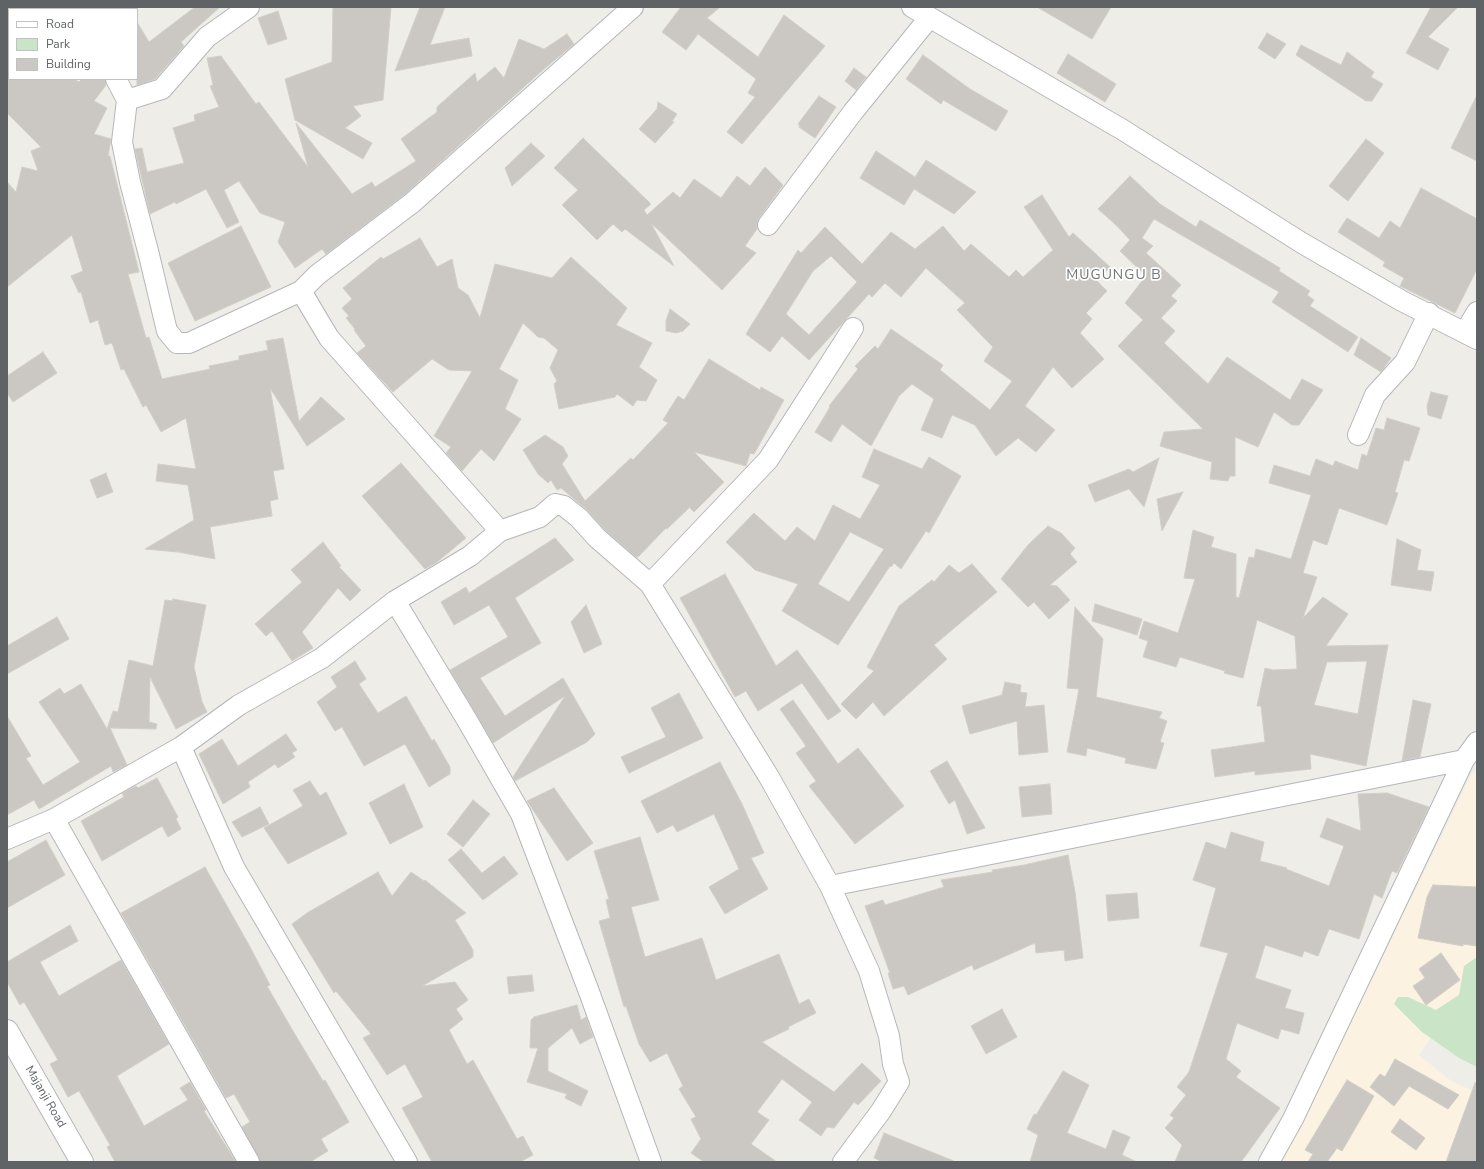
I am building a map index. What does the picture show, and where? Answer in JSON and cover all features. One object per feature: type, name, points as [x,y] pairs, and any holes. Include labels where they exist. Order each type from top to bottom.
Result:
[{"type":"main road","name":"Majanji Road","points":[[7,1031],[82,1162]]},
{"type":"street","points":[[127,100],[162,89],[207,37],[249,7]]},
{"type":"street","points":[[117,80],[127,100],[122,142],[130,182],[167,331],[177,343],[189,344],[301,291],[317,275],[412,203],[633,7]]},
{"type":"street","points":[[912,7],[1124,130],[1302,243],[1402,300],[1471,335],[1477,312]]},
{"type":"street","points":[[768,225],[853,112],[929,18]]},
{"type":"street","points":[[301,291],[329,338],[500,532]]},
{"type":"street","points":[[1358,435],[1375,395],[1405,362],[1429,313]]},
{"type":"street","points":[[650,584],[768,460],[853,328]]},
{"type":"street","points":[[7,839],[54,819],[181,748],[239,705],[322,658],[395,601],[470,556],[500,532],[540,517],[555,504],[564,506],[579,518],[597,538],[650,584],[769,777],[830,886],[869,972],[889,1036],[899,1082],[881,1111],[842,1162]]},
{"type":"street","points":[[395,601],[467,720],[521,814],[588,989],[651,1162]]},
{"type":"street","points":[[1269,1162],[1293,1119],[1464,760],[1477,743]]},
{"type":"street","points":[[181,748],[234,867],[407,1162]]},
{"type":"street","points":[[830,886],[1464,760]]},
{"type":"street","points":[[54,819],[249,1162]]},
{"type":"shaded area","points":[[1477,771],[1477,971],[1419,1055],[1450,1080],[1477,1093],[1477,1162],[1280,1162],[1356,1012],[1472,773]]},
{"type":"green space","points":[[1477,957],[1477,1067],[1459,1058],[1422,1032],[1394,1004],[1398,997],[1408,997],[1436,1010],[1459,995],[1464,966]]},
{"type":"building","points":[[195,7],[220,7],[181,42],[184,46],[155,79],[137,85],[138,24],[149,42]]},
{"type":"building","points":[[333,7],[391,7],[383,100],[353,106],[361,116],[345,128],[372,143],[363,159],[295,120],[285,79],[332,62]]},
{"type":"building","points":[[420,7],[445,7],[430,45],[469,38],[472,56],[395,71]]},
{"type":"building","points":[[681,7],[720,7],[707,18],[758,57],[784,15],[825,46],[742,144],[727,132],[755,97],[748,93],[756,79],[698,34],[686,50],[662,32]]},
{"type":"building","points":[[1037,7],[1111,7],[1092,39]]},
{"type":"building","points":[[1431,7],[1458,7],[1428,37],[1449,49],[1438,70],[1406,53]]},
{"type":"building","points":[[278,11],[287,39],[268,45],[258,18]]},
{"type":"building","points":[[1267,33],[1286,44],[1275,59],[1258,48]]},
{"type":"building","points":[[567,34],[574,44],[544,69],[405,194],[326,254],[322,249],[295,268],[278,242],[285,222],[260,213],[239,181],[224,190],[239,222],[227,228],[206,189],[176,204],[175,202],[150,214],[135,149],[142,148],[147,172],[184,163],[173,128],[195,121],[194,115],[219,107],[210,86],[213,85],[207,58],[221,56],[256,104],[259,102],[308,167],[296,123],[352,194],[372,182],[375,187],[416,161],[401,139],[437,112],[437,107],[475,73],[477,82],[495,67],[504,78],[519,39],[544,49]]},
{"type":"building","points":[[1301,45],[1341,65],[1347,52],[1374,72],[1371,77],[1383,84],[1372,101],[1366,101],[1296,55]]},
{"type":"building","points":[[1068,54],[1116,84],[1105,102],[1057,73]]},
{"type":"building","points":[[923,55],[970,89],[1008,111],[996,131],[943,100],[941,104],[906,79]]},
{"type":"building","points":[[854,68],[866,77],[856,90],[845,81]]},
{"type":"building","points":[[7,79],[76,80],[79,82],[81,80],[105,80],[106,85],[94,101],[107,108],[94,134],[111,139],[108,156],[110,156],[139,272],[128,274],[146,338],[149,337],[162,379],[210,369],[209,366],[239,360],[239,356],[268,350],[266,341],[283,338],[299,421],[321,397],[345,419],[307,446],[270,388],[284,469],[273,471],[278,499],[270,501],[272,516],[210,527],[215,559],[178,552],[145,549],[194,520],[188,485],[156,481],[158,464],[196,469],[186,418],[161,432],[146,405],[143,407],[124,369],[121,370],[112,343],[105,345],[98,320],[90,323],[81,292],[79,293],[71,276],[83,271],[72,235],[7,287],[7,182],[16,192],[22,167],[38,171],[31,151],[41,147],[7,113]]},
{"type":"building","points":[[1477,95],[1477,161],[1451,148]]},
{"type":"building","points":[[819,96],[836,107],[815,138],[799,127],[800,125],[798,124]]},
{"type":"building","points":[[658,102],[677,114],[672,121],[674,122],[655,143],[639,129],[657,109]]},
{"type":"building","points":[[583,138],[651,204],[644,210],[647,215],[673,192],[680,198],[694,179],[721,198],[737,176],[750,186],[765,167],[783,185],[759,218],[757,229],[745,246],[756,253],[722,290],[651,223],[674,266],[625,229],[622,232],[613,224],[597,240],[562,205],[578,190],[554,168]]},
{"type":"building","points":[[1366,139],[1384,153],[1348,201],[1329,186]]},
{"type":"building","points":[[531,143],[545,156],[512,186],[505,168]]},
{"type":"building","points":[[876,151],[915,177],[926,160],[976,192],[954,214],[914,189],[904,205],[860,178]]},
{"type":"building","points":[[1130,176],[1160,204],[1196,227],[1200,220],[1280,268],[1279,271],[1310,291],[1307,295],[1314,300],[1310,306],[1358,337],[1348,352],[1272,302],[1279,292],[1154,219],[1142,238],[1153,246],[1146,253],[1181,285],[1171,296],[1177,301],[1161,318],[1175,331],[1164,343],[1208,384],[1227,357],[1290,400],[1302,379],[1323,390],[1299,425],[1292,425],[1274,412],[1258,447],[1235,437],[1235,476],[1230,476],[1228,481],[1210,479],[1212,462],[1160,446],[1164,432],[1203,429],[1118,346],[1143,320],[1125,303],[1146,276],[1120,251],[1130,240],[1098,209]]},
{"type":"building","points":[[1421,188],[1477,219],[1477,269],[1455,313],[1400,286],[1404,278],[1383,266],[1385,262],[1338,232],[1347,218],[1379,238],[1390,221],[1400,228]]},
{"type":"building","points":[[1042,195],[1069,237],[1073,233],[1110,267],[1097,281],[1107,291],[1086,313],[1092,319],[1080,333],[1104,359],[1072,388],[1053,367],[1025,406],[1055,430],[1036,452],[1018,438],[996,456],[975,425],[952,415],[942,438],[921,430],[934,399],[912,384],[899,396],[871,446],[842,424],[831,442],[815,432],[830,407],[829,406],[858,369],[855,366],[875,346],[878,349],[891,329],[943,365],[940,370],[990,410],[1012,381],[984,361],[993,347],[957,310],[965,303],[926,268],[901,297],[885,283],[872,297],[869,294],[809,360],[782,336],[770,352],[746,334],[798,250],[801,253],[825,227],[862,264],[891,232],[915,249],[943,226],[964,251],[971,244],[1009,277],[1016,270],[1023,277],[1053,250],[1024,207]],"holes":[[[831,256],[857,282],[809,335],[786,314],[813,271]]]},
{"type":"building","points":[[241,226],[271,287],[195,321],[168,263]]},
{"type":"building","points":[[420,238],[437,267],[452,259],[458,288],[468,295],[480,318],[495,264],[552,278],[571,257],[627,308],[616,325],[652,343],[639,367],[657,380],[646,401],[637,400],[633,406],[617,394],[615,397],[559,409],[554,384],[557,381],[550,368],[558,350],[544,338],[538,337],[523,323],[499,369],[518,380],[505,409],[521,419],[494,461],[481,449],[462,471],[446,453],[451,447],[434,436],[472,371],[449,370],[432,359],[393,392],[357,353],[366,346],[346,318],[349,316],[342,308],[352,299],[343,288],[381,257],[383,259]]},
{"type":"building","points":[[670,309],[690,324],[683,331],[676,333],[666,331],[666,321]]},
{"type":"building","points":[[1361,338],[1391,358],[1381,372],[1354,355]]},
{"type":"building","points":[[43,352],[57,373],[13,402],[7,393],[7,376]]},
{"type":"building","points":[[709,359],[760,390],[761,387],[784,400],[754,454],[750,453],[746,466],[694,452],[724,482],[694,512],[688,506],[689,508],[667,529],[666,528],[638,557],[636,557],[605,530],[586,509],[561,488],[557,490],[551,480],[548,483],[538,474],[523,450],[545,435],[563,447],[568,456],[562,464],[585,501],[631,458],[633,460],[668,423],[663,420],[678,396],[684,400]]},
{"type":"building","points":[[1431,392],[1448,396],[1441,419],[1428,415],[1427,406]]},
{"type":"building","points":[[1387,418],[1420,428],[1409,461],[1404,460],[1395,492],[1398,493],[1387,525],[1339,508],[1327,545],[1313,540],[1303,573],[1317,577],[1303,618],[1323,597],[1348,614],[1326,646],[1388,645],[1366,766],[1310,754],[1311,769],[1255,775],[1255,771],[1215,777],[1211,750],[1265,742],[1261,706],[1257,706],[1265,668],[1273,670],[1297,669],[1295,636],[1257,620],[1243,678],[1224,673],[1225,671],[1180,657],[1176,667],[1143,657],[1148,641],[1139,638],[1144,621],[1178,633],[1195,579],[1184,578],[1193,530],[1214,537],[1211,547],[1236,554],[1236,597],[1239,598],[1249,557],[1254,558],[1256,549],[1291,559],[1311,495],[1269,483],[1274,465],[1310,476],[1316,459],[1333,466],[1335,461],[1358,470],[1362,454],[1367,456],[1376,428],[1384,430]],"holes":[[[1367,661],[1358,714],[1314,705],[1327,662]]]},
{"type":"building","points":[[874,449],[922,469],[929,457],[961,476],[929,533],[926,531],[901,569],[894,563],[891,567],[890,566],[838,645],[782,611],[798,584],[755,570],[726,542],[754,513],[785,541],[797,527],[815,541],[833,505],[860,519],[880,485],[862,477]],"holes":[[[850,532],[884,549],[849,602],[818,584]]]},
{"type":"building","points":[[1159,458],[1144,507],[1129,489],[1095,502],[1088,485],[1129,469],[1133,472]]},
{"type":"building","points":[[401,463],[466,538],[437,562],[425,569],[362,496]]},
{"type":"building","points":[[106,473],[113,492],[97,498],[90,480]]},
{"type":"building","points":[[1183,492],[1162,531],[1157,499]]},
{"type":"building","points":[[1048,526],[1061,533],[1075,548],[1070,554],[1077,562],[1050,585],[1057,586],[1070,600],[1049,619],[1034,602],[1028,607],[1001,579],[1028,545]]},
{"type":"building","points":[[555,538],[574,560],[515,598],[541,643],[480,678],[505,716],[563,678],[595,734],[587,742],[515,781],[513,777],[565,696],[493,743],[450,670],[508,637],[489,605],[454,625],[441,602],[466,587],[469,593]]},
{"type":"building","points":[[1397,539],[1421,550],[1417,570],[1434,572],[1431,591],[1391,585]]},
{"type":"building","points":[[323,542],[341,566],[339,567],[361,590],[350,601],[338,588],[302,632],[313,648],[292,661],[272,631],[266,636],[255,624],[302,582],[291,570]]},
{"type":"building","points":[[972,564],[997,592],[934,645],[947,659],[884,716],[873,702],[856,719],[841,704],[874,671],[867,667],[899,606],[932,580],[934,582],[949,565],[959,573]]},
{"type":"building","points":[[725,574],[776,666],[797,650],[841,711],[828,720],[802,683],[758,711],[746,691],[735,697],[680,598]]},
{"type":"building","points":[[173,599],[206,605],[194,667],[202,702],[207,712],[176,729],[150,677],[149,722],[157,724],[156,729],[110,728],[127,765],[113,772],[111,766],[39,809],[34,800],[7,815],[7,716],[31,756],[26,758],[43,785],[80,762],[39,702],[60,688],[64,694],[81,684],[107,729],[113,711],[118,712],[129,660],[153,666],[165,600],[173,601]]},
{"type":"building","points":[[1095,604],[1142,619],[1137,635],[1092,621]]},
{"type":"building","points":[[586,605],[602,644],[584,653],[571,622]]},
{"type":"building","points":[[1075,607],[1103,639],[1096,697],[1162,712],[1159,718],[1167,721],[1160,742],[1164,743],[1156,769],[1125,763],[1126,758],[1087,748],[1086,756],[1067,752],[1079,689],[1067,688]]},
{"type":"building","points":[[57,617],[69,639],[7,674],[7,646]]},
{"type":"building","points":[[355,661],[366,679],[359,684],[378,713],[406,696],[432,741],[434,739],[450,767],[450,774],[429,787],[405,744],[364,766],[342,727],[335,731],[317,702],[337,687],[331,677]]},
{"type":"building","points":[[1005,682],[1021,685],[1020,692],[1027,693],[1025,707],[1044,705],[1048,752],[1019,755],[1017,721],[970,734],[962,706],[1002,695]]},
{"type":"building","points":[[679,693],[703,738],[629,773],[621,757],[666,737],[651,708]]},
{"type":"building","points":[[793,700],[838,764],[858,748],[904,806],[855,844],[809,786],[816,781],[796,753],[806,746],[780,709]]},
{"type":"building","points":[[1413,700],[1431,704],[1420,757],[1402,761]]},
{"type":"building","points":[[286,734],[297,750],[292,753],[295,757],[278,768],[275,764],[248,782],[250,787],[223,804],[199,754],[222,739],[238,766]]},
{"type":"building","points":[[947,761],[985,828],[967,834],[955,800],[949,804],[930,771]]},
{"type":"building","points":[[720,762],[742,804],[764,853],[751,858],[768,889],[725,914],[709,887],[739,869],[714,814],[677,832],[673,825],[657,833],[641,801]]},
{"type":"building","points":[[157,778],[178,817],[176,819],[181,829],[168,837],[162,826],[102,861],[81,821],[124,797],[122,793],[136,786],[138,788]]},
{"type":"building","points":[[310,781],[320,796],[326,792],[347,834],[288,864],[264,828],[303,806],[293,790]]},
{"type":"building","points":[[404,784],[423,827],[390,844],[369,803]]},
{"type":"building","points":[[1050,784],[1052,814],[1022,817],[1019,787]]},
{"type":"building","points":[[554,788],[593,843],[567,861],[527,801]]},
{"type":"building","points":[[1387,793],[1429,807],[1397,873],[1392,871],[1382,898],[1374,894],[1359,939],[1329,929],[1318,956],[1304,951],[1302,957],[1265,945],[1255,978],[1291,990],[1285,1008],[1304,1013],[1299,1034],[1281,1029],[1278,1039],[1237,1023],[1226,1059],[1241,1071],[1236,1077],[1280,1108],[1241,1162],[1175,1162],[1182,1145],[1165,1128],[1174,1118],[1170,1115],[1186,1095],[1177,1087],[1189,1072],[1228,953],[1200,946],[1216,888],[1193,880],[1206,842],[1226,849],[1231,832],[1264,842],[1260,861],[1287,868],[1286,869],[1329,886],[1344,846],[1320,837],[1327,818],[1361,831],[1358,794]]},
{"type":"building","points":[[473,800],[490,814],[463,847],[447,834]]},
{"type":"building","points":[[260,807],[269,824],[242,837],[232,822]]},
{"type":"building","points":[[640,837],[659,900],[631,907],[645,957],[702,938],[716,980],[779,954],[799,1004],[809,999],[816,1013],[788,1027],[789,1029],[762,1042],[834,1092],[862,1063],[881,1081],[858,1105],[854,1102],[834,1128],[827,1127],[821,1136],[799,1120],[812,1102],[782,1079],[757,1112],[769,1120],[751,1144],[777,1162],[704,1162],[691,1153],[701,1139],[691,1119],[696,1117],[679,1089],[683,1086],[667,1053],[650,1062],[639,1044],[626,1006],[624,1007],[599,921],[610,918],[606,900],[609,899],[594,851]]},
{"type":"building","points":[[46,840],[65,875],[7,908],[7,862]]},
{"type":"building","points":[[461,849],[482,873],[504,856],[518,874],[483,900],[448,860]]},
{"type":"building","points":[[1068,855],[1075,892],[1083,958],[1065,961],[1064,950],[1036,953],[1035,943],[974,970],[972,965],[908,995],[904,986],[893,989],[888,973],[890,973],[865,906],[883,900],[885,905],[944,887],[941,880],[993,872],[992,870],[1024,865]]},
{"type":"building","points":[[205,867],[270,985],[267,986],[349,1122],[321,1139],[328,1151],[310,1162],[260,1162],[242,1127],[250,1122],[234,1094],[226,1098],[121,913]]},
{"type":"building","points":[[378,872],[392,896],[411,872],[424,881],[425,880],[466,913],[455,920],[473,950],[473,957],[422,986],[455,982],[468,1000],[456,1009],[463,1019],[449,1030],[467,1064],[473,1060],[517,1139],[523,1136],[533,1155],[520,1162],[432,1162],[402,1108],[423,1097],[405,1064],[387,1075],[363,1038],[371,1034],[336,991],[334,993],[292,924],[307,913]]},
{"type":"building","points":[[1433,885],[1477,887],[1477,946],[1463,944],[1463,946],[1418,938],[1427,897]]},
{"type":"building","points":[[1137,893],[1139,918],[1108,921],[1106,895]]},
{"type":"building","points":[[70,925],[78,941],[40,962],[59,996],[121,960],[169,1044],[117,1076],[144,1126],[188,1100],[180,1088],[190,1082],[206,1110],[204,1111],[236,1162],[115,1162],[107,1147],[110,1145],[79,1091],[68,1097],[50,1064],[58,1060],[24,1002],[20,1005],[7,982],[7,962]]},
{"type":"building","points":[[1441,953],[1460,980],[1426,1005],[1413,986],[1425,978],[1419,969]]},
{"type":"building","points":[[532,975],[534,991],[509,994],[507,977]]},
{"type":"building","points":[[577,1005],[581,1020],[586,1017],[593,1037],[580,1044],[572,1028],[548,1048],[548,1071],[588,1091],[581,1106],[565,1098],[567,1094],[527,1082],[538,1048],[530,1048],[531,1020],[534,1017]]},
{"type":"building","points":[[1002,1009],[1017,1037],[986,1054],[971,1026]]},
{"type":"building","points":[[1395,1059],[1459,1095],[1448,1109],[1409,1086],[1394,1106],[1370,1087],[1380,1074],[1385,1077]]},
{"type":"building","points":[[1063,1071],[1089,1085],[1067,1133],[1106,1149],[1113,1130],[1130,1137],[1122,1155],[1137,1162],[1030,1162],[1038,1135],[1027,1129],[1034,1114],[1036,1115]]},
{"type":"building","points":[[1347,1080],[1374,1096],[1342,1151],[1337,1148],[1327,1162],[1308,1162],[1313,1154],[1305,1150]]},
{"type":"building","points":[[1475,1083],[1477,1083],[1477,1162],[1446,1162]]},
{"type":"building","points":[[1400,1119],[1425,1138],[1416,1150],[1391,1132]]},
{"type":"building","points":[[884,1133],[954,1161],[883,1162],[874,1158]]},
{"type":"district","name":"MUGUNGU B","points":[[1114,276]]}]
